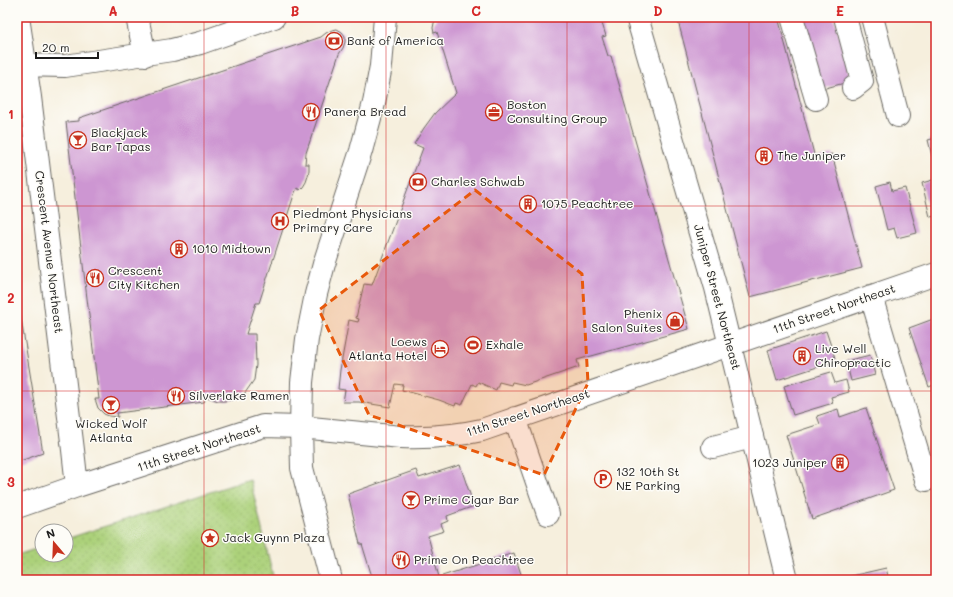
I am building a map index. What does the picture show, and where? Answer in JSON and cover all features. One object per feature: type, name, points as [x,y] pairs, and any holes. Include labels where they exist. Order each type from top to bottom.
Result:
[{"type":"street","name":"Crescent Avenue Northeast","points":[[18,17],[21,65],[31,104],[77,486]]},
{"type":"street","points":[[137,17],[146,55]]},
{"type":"street","points":[[21,65],[66,66],[146,55],[200,43],[274,17]]},
{"type":"street","points":[[331,580],[302,468],[302,382],[307,339],[316,294],[324,264],[361,151],[374,103],[381,66],[385,17]]},
{"type":"street","name":"Juniper Street Northeast","points":[[637,17],[716,288],[787,580]]},
{"type":"street","points":[[792,17],[816,99]]},
{"type":"street","points":[[845,17],[862,81],[853,88]]},
{"type":"street","points":[[872,17],[898,116]]},
{"type":"street","name":"11th Street Northeast","points":[[17,507],[263,426],[301,427],[416,438],[463,434],[482,430],[936,274]]},
{"type":"street","points":[[871,296],[928,465]]},
{"type":"street","points":[[515,418],[548,514]]},
{"type":"street","points":[[713,446],[752,437]]},
{"type":"highlighted area","points":[[475,190],[582,274],[588,383],[544,475],[369,415],[319,310]]},
{"type":"green space","points":[[250,479],[274,580],[17,580],[17,555],[34,550],[34,563],[74,563],[74,536]]},
{"type":"building","name":"1075 Peachtree","points":[[437,17],[600,17],[606,36],[602,37],[608,56],[611,56],[689,329],[577,360],[579,367],[526,385],[512,382],[511,385],[499,382],[496,390],[478,382],[476,386],[472,384],[462,405],[456,403],[455,406],[402,390],[403,385],[395,384],[390,407],[359,402],[343,402],[345,390],[338,389],[349,320],[358,322],[359,319],[356,318],[364,284],[372,285],[423,148],[414,144],[435,113],[456,93],[437,32],[434,33],[433,28]]},
{"type":"building","name":"The Juniper","points":[[677,17],[778,17],[815,158],[832,154],[862,268],[750,297]]},
{"type":"building","points":[[802,17],[834,17],[852,81],[822,89]]},
{"type":"building","name":"1010 Midtown","points":[[337,29],[345,36],[345,42],[339,54],[306,153],[305,164],[309,164],[308,176],[303,187],[300,190],[297,188],[294,195],[259,303],[256,303],[246,334],[255,334],[256,365],[254,380],[245,393],[232,400],[218,401],[207,397],[204,402],[117,413],[118,417],[104,414],[98,408],[95,399],[99,399],[66,122],[79,121],[79,118],[321,37],[332,30]]},
{"type":"building","points":[[936,138],[936,155],[932,156],[928,140]]},
{"type":"building","points":[[936,179],[936,216],[930,217],[922,183]]},
{"type":"building","points":[[890,182],[892,191],[905,188],[917,233],[897,238],[894,228],[887,230],[876,186]]},
{"type":"building","points":[[17,300],[43,453],[17,462]]},
{"type":"building","points":[[936,318],[936,384],[929,387],[909,328]]},
{"type":"building","name":"Live Well Chiropractic","points":[[826,331],[836,361],[777,380],[768,350]]},
{"type":"building","points":[[870,355],[875,375],[851,381],[846,361]]},
{"type":"building","points":[[831,372],[835,383],[846,380],[849,392],[831,397],[833,403],[793,415],[784,386]]},
{"type":"building","name":"1023 Juniper","points":[[866,408],[894,490],[812,519],[786,435],[820,424],[817,416],[838,409],[840,417]]},
{"type":"building","points":[[460,465],[474,506],[447,516],[448,521],[441,524],[444,531],[428,536],[439,577],[514,553],[523,580],[373,580],[362,544],[360,544],[348,494],[416,470],[419,478]]},
{"type":"building","points":[[886,568],[889,580],[838,580],[838,579]]},
{"type":"place","name":"Bank of America","points":[[334,41]]},
{"type":"place","name":"Panera Bread","points":[[311,112]]},
{"type":"place","name":"Boston Consulting Group","points":[[494,112]]},
{"type":"place","name":"Blackjack Bar Tapas","points":[[78,140]]},
{"type":"place","name":"The Juniper","points":[[764,156]]},
{"type":"place","name":"Charles Schwab","points":[[418,182]]},
{"type":"place","name":"1075 Peachtree","points":[[528,204]]},
{"type":"place","name":"Piedmont Physicians Primary Care","points":[[280,221]]},
{"type":"place","name":"1010 Midtown","points":[[179,249]]},
{"type":"place","name":"Crescent City Kitchen","points":[[95,278]]},
{"type":"place","name":"Phenix Salon Suites","points":[[675,321]]},
{"type":"place","name":"Exhale","points":[[473,345]]},
{"type":"place","name":"Loews Atlanta Hotel","points":[[440,349]]},
{"type":"place","name":"Live Well Chiropractic","points":[[802,356]]},
{"type":"place","name":"Silverlake Ramen","points":[[176,396]]},
{"type":"place","name":"Wicked Wolf Atlanta","points":[[111,405]]},
{"type":"place","name":"1023 Juniper","points":[[840,463]]},
{"type":"place","name":"132 10th St NE Parking","points":[[603,479]]},
{"type":"place","name":"Prime Cigar Bar","points":[[411,500]]},
{"type":"place","name":"Jack Guynn Plaza","points":[[210,538]]},
{"type":"place","name":"Prime On Peachtree","points":[[401,560]]}]
